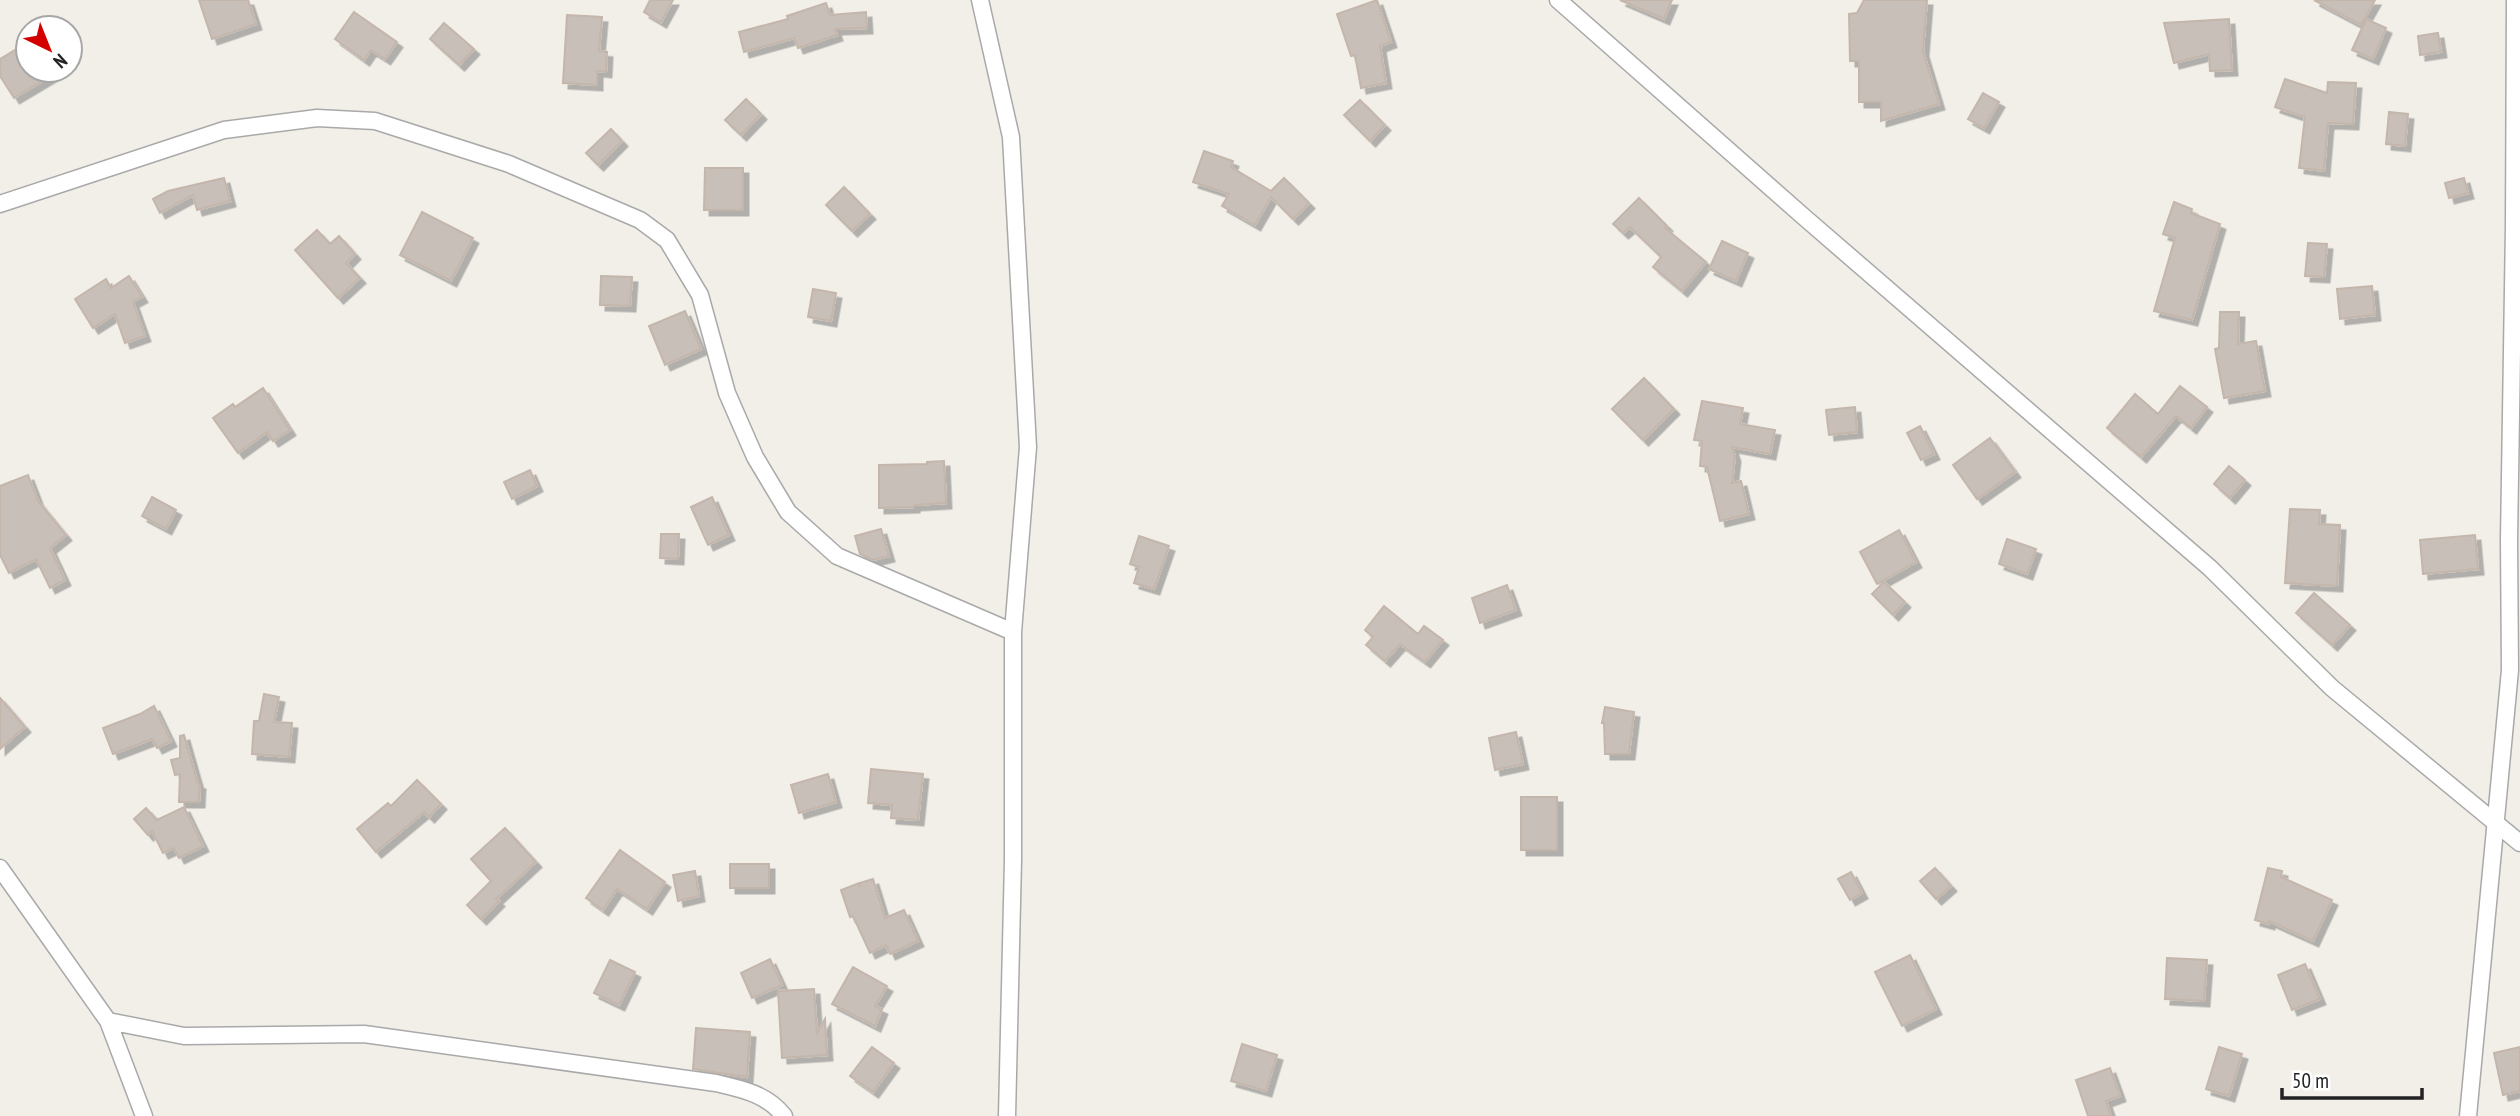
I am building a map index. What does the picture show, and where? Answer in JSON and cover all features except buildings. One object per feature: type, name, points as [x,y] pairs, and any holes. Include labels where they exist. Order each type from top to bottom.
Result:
[{"type":"street","points":[[980,0],[1011,136],[1028,447],[1013,632],[1013,860],[1007,1116]]},
{"type":"street","points":[[1558,0],[1814,226],[2210,568],[2332,688],[2520,843]]},
{"type":"street","points":[[2468,1116],[2510,670],[2515,0]]},
{"type":"street","points":[[0,204],[224,130],[317,118],[375,121],[509,164],[579,193],[640,220],[667,240],[700,295],[727,393],[755,457],[788,512],[837,556],[1013,632]]},
{"type":"street","points":[[0,867],[108,1021],[144,1116]]},
{"type":"street","points":[[108,1021],[184,1036],[364,1034],[716,1083],[753,1092],[776,1105],[784,1116]]}]
